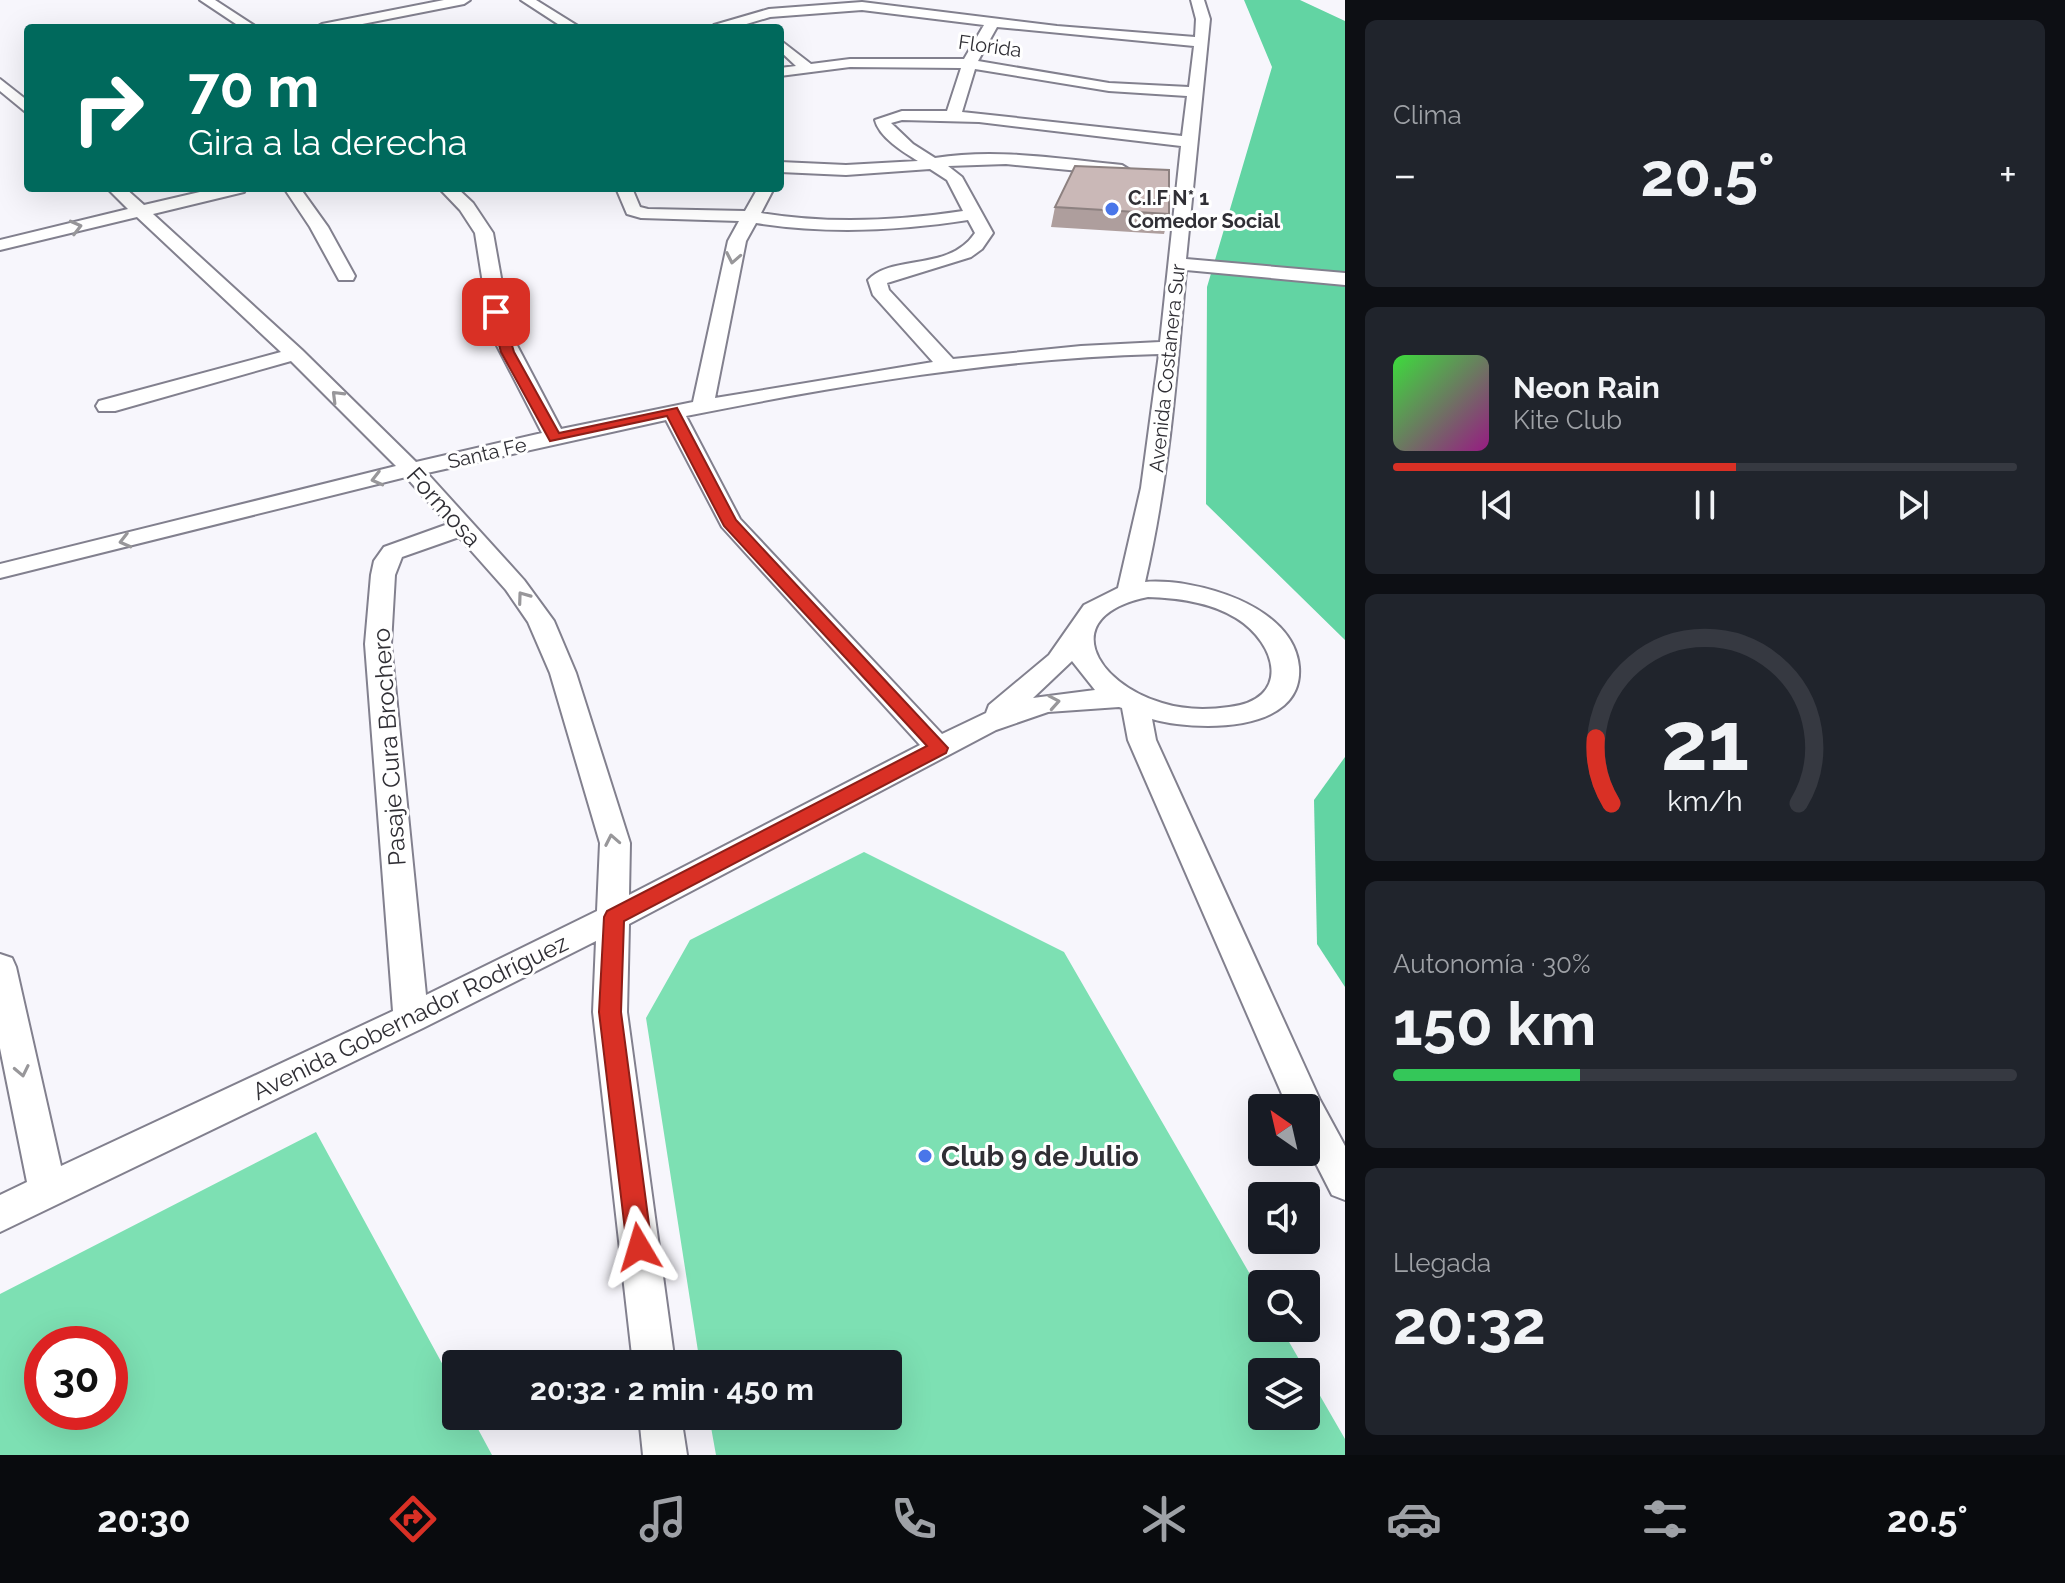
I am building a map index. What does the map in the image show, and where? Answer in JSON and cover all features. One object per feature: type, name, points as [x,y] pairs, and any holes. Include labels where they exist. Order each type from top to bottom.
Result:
[{"type":"street","points":[[206,0],[245,24]]},
{"type":"street","points":[[342,24],[464,0]]},
{"type":"street","points":[[527,0],[567,24]]},
{"type":"street","name":"Avenida Costanera Sur","points":[[1130,591],[1145,536],[1160,452],[1179,263],[1177,176],[1190,142],[1203,19],[1197,0]]},
{"type":"street","points":[[727,24],[747,14],[862,3],[992,23],[1201,42]]},
{"type":"street","points":[[747,14],[758,24]]},
{"type":"street","points":[[955,110],[969,64],[992,23]]},
{"type":"street","points":[[784,48],[806,67]]},
{"type":"street","name":"Florida","points":[[784,71],[884,61],[969,64],[1109,87],[1194,92]]},
{"type":"street","points":[[3,89],[24,87]]},
{"type":"street","points":[[3,89],[24,106]]},
{"type":"street","points":[[946,364],[880,291],[877,280],[889,274],[958,257],[979,244],[984,233],[954,177],[907,147],[883,124],[887,117],[955,110],[1190,142]]},
{"type":"street","points":[[784,167],[904,168],[930,162],[1006,159],[1137,172]]},
{"type":"street","name":"Formosa","points":[[119,192],[295,354],[412,470],[515,585],[541,621],[563,673],[615,843],[610,1012],[652,1350]]},
{"type":"street","points":[[0,245],[221,192]]},
{"type":"street","points":[[295,192],[319,227],[346,276]]},
{"type":"street","points":[[451,192],[467,207],[484,233],[501,334],[555,438]]},
{"type":"street","points":[[626,192],[633,210],[647,214],[904,225],[976,214]]},
{"type":"street","points":[[703,405],[737,241],[763,192]]},
{"type":"street","points":[[904,225],[958,257]]},
{"type":"street","points":[[1179,263],[1226,270],[1345,279]]},
{"type":"street","name":"Santa Fe","points":[[0,571],[412,470],[703,405],[946,364],[1049,353],[1171,348]]},
{"type":"street","points":[[107,406],[295,354]]},
{"type":"street","points":[[672,411],[730,522],[939,748]]},
{"type":"street","name":"Pasaje Cura Brochero","points":[[411,1018],[378,644],[383,575],[386,561],[393,552],[463,527]]},
{"type":"street","points":[[1158,589],[1189,592],[1228,604],[1261,624],[1273,637],[1286,663],[1281,689],[1258,708],[1241,715],[1188,717],[1129,700],[1090,670],[1080,651],[1078,633],[1084,618],[1094,607],[1130,591],[1158,589]]},
{"type":"street","name":"Avenida Gobernador Rodríguez","points":[[986,723],[1041,678],[1078,633]]},
{"type":"street","points":[[1129,700],[1142,740],[1300,1094]]},
{"type":"street","name":"Avenida Gobernador Rodríguez","points":[[0,1214],[411,1018],[614,917],[986,723],[1046,703],[1129,700]]},
{"type":"street","points":[[0,967],[48,1191]]},
{"type":"street","points":[[1320,1135],[1345,1183]]},
{"type":"street","points":[[662,1430],[665,1455]]},
{"type":"green space","points":[[1244,0],[1300,0],[1345,21],[1345,640],[1206,504],[1207,287],[1272,67]]},
{"type":"green space","points":[[1345,757],[1345,987],[1317,944],[1314,800]]},
{"type":"green space","name":"Club 9 de Julio","points":[[864,852],[1064,952],[1248,1271],[1248,1342],[1289,1342],[1298,1358],[1248,1358],[1248,1430],[1320,1430],[1320,1396],[1345,1439],[1345,1455],[716,1455],[712,1430],[902,1430],[902,1350],[698,1350],[646,1018],[690,940]]},
{"type":"green space","points":[[316,1132],[442,1363],[442,1430],[479,1430],[492,1455],[0,1455],[0,1294]]},
{"type":"building","points":[[1075,166],[1169,170],[1169,214],[1055,207]]},
{"type":"place","name":"C.I.F N* 1 Comedor Social","points":[[1112,209]]},
{"type":"place","name":"Club 9 de Julio","points":[[925,1156]]},
{"type":"route","points":[[496,312],[508,352],[555,438],[672,411],[730,522],[939,748],[614,917],[610,1012],[639,1247]]}]
